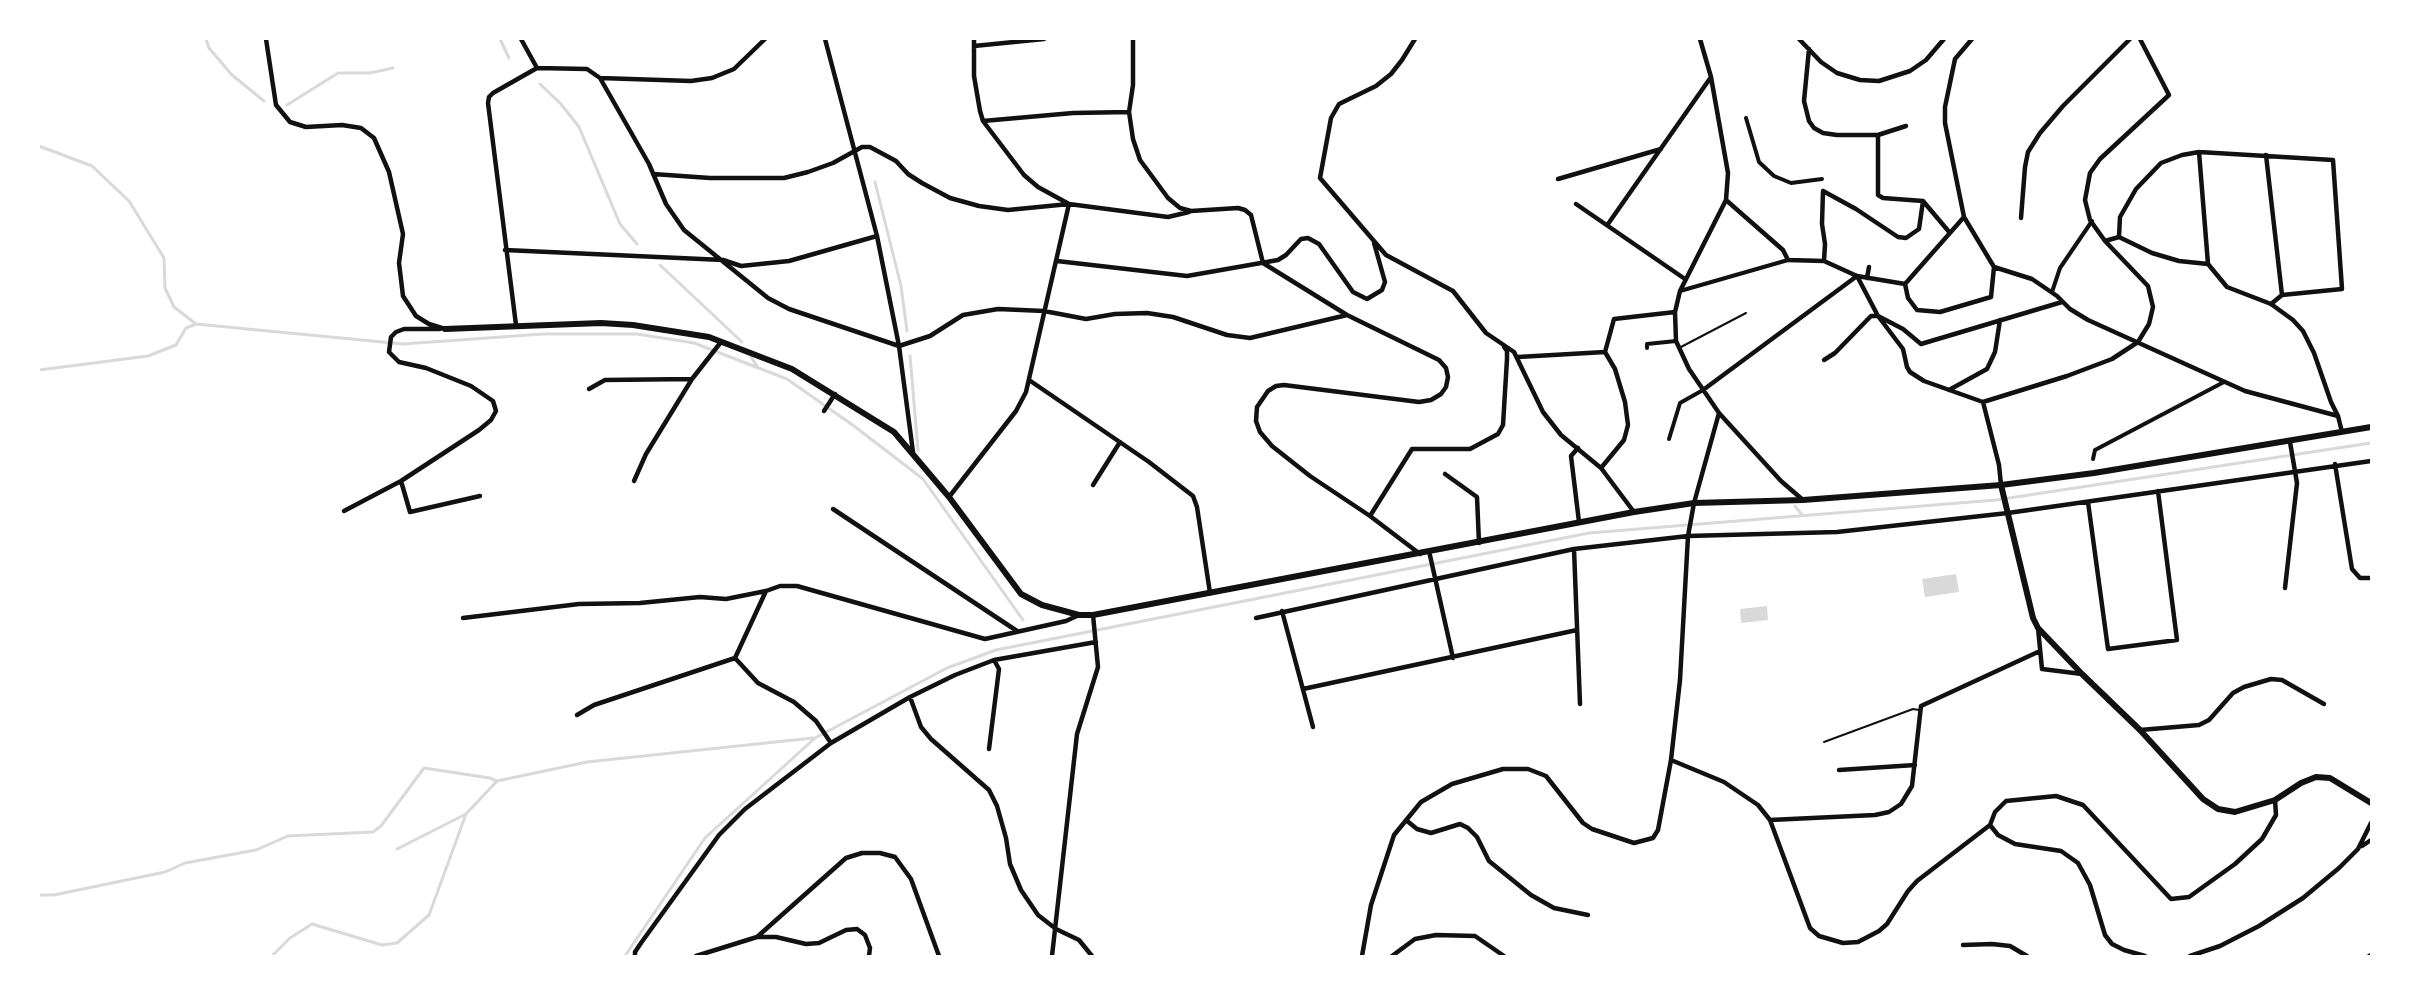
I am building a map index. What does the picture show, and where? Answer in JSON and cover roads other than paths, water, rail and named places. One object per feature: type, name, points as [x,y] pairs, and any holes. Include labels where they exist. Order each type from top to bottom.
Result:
[{"type":"street","points":[[266,39],[276,105],[290,122],[306,127],[342,125],[361,128],[374,138],[389,172],[403,234],[399,263],[403,296],[416,316],[444,329]]},
{"type":"street","points":[[520,39],[537,68]]},
{"type":"street","points":[[600,78],[691,81],[712,78],[734,69],[765,39]]},
{"type":"street","points":[[825,39],[877,236],[899,346],[913,452]]},
{"type":"street","points":[[974,39],[974,76],[983,121],[1024,175],[1038,187],[1069,204]]},
{"type":"street","points":[[974,46],[1044,39]]},
{"type":"street","points":[[1133,39],[1129,112],[1133,139],[1140,160],[1168,198],[1180,208],[1191,211]]},
{"type":"street","points":[[1415,39],[1391,74],[1376,86],[1339,104],[1332,118],[1320,178],[1386,255],[1453,291],[1481,328],[1518,357],[1543,412],[1561,435],[1601,468],[1634,512]]},
{"type":"street","points":[[1700,39],[1711,77],[1728,173],[1726,200],[1680,291],[1675,312],[1676,341],[1678,349],[1719,414],[1774,474],[1803,500]]},
{"type":"street","points":[[1799,39],[1837,73],[1860,80],[1879,81],[1910,71],[1926,60],[1944,39]]},
{"type":"street","points":[[1905,284],[1908,298],[1919,311],[1940,312],[1991,297],[1994,267],[1964,217],[1945,123],[1945,107],[1955,58],[1972,39]]},
{"type":"street","points":[[2021,218],[2028,152],[2040,132],[2130,39]]},
{"type":"street","points":[[1857,276],[1878,316],[1903,349],[1910,372],[1924,381],[1983,402],[2067,376],[2112,359],[2138,342],[2149,324],[2153,307],[2148,285],[2105,241],[2092,221],[2085,200],[2090,172],[2100,159],[2169,95],[2140,39]]},
{"type":"street","points":[[1809,49],[1804,101],[1809,121],[1814,128],[1823,133],[1878,135],[1906,126]]},
{"type":"street","points":[[516,325],[505,250],[489,97],[537,68],[586,69],[600,78],[653,174],[666,204],[684,230],[778,304],[899,346],[930,336],[963,315],[998,309],[1044,311],[1086,319],[1115,314],[1147,313],[1173,316],[1227,335],[1250,338],[1279,333],[1347,315]]},
{"type":"street","points":[[1608,224],[1711,77]]},
{"type":"street","points":[[983,121],[1073,113],[1129,112]]},
{"type":"street","points":[[1746,118],[1759,162],[1774,176],[1791,183],[1822,179]]},
{"type":"street","points":[[1878,135],[1878,195],[1883,198],[1923,201],[1950,233]]},
{"type":"street","points":[[653,174],[716,178],[784,178],[833,163],[862,147],[879,150],[922,183],[950,198],[980,206],[1008,210],[1069,204],[1168,217],[1191,211],[1238,208],[1245,210],[1251,215],[1263,263],[1347,315],[1438,360],[1446,368],[1448,377],[1441,394],[1431,400],[1419,402],[1276,386],[1261,398],[1257,407],[1256,421],[1260,432],[1272,446],[1310,476],[1370,516],[1420,554]]},
{"type":"street","points":[[1558,179],[1661,149]]},
{"type":"street","points":[[2199,152],[2208,264],[2227,287],[2271,304],[2303,331],[2314,353],[2342,432]]},
{"type":"street","points":[[2119,237],[2120,217],[2136,189],[2161,163],[2199,152],[2333,160],[2342,289],[2282,295],[2271,304]]},
{"type":"street","points":[[2266,155],[2282,295]]},
{"type":"street","points":[[1824,261],[1823,191],[1857,209],[1898,237],[1906,238],[1919,230],[1923,201]]},
{"type":"street","points":[[1726,200],[1783,250],[1788,260]]},
{"type":"street","points":[[949,497],[1016,411],[1026,392],[1069,204]]},
{"type":"street","points":[[1576,204],[1686,279]]},
{"type":"street","points":[[1905,284],[1964,217]]},
{"type":"street","points":[[2052,292],[2060,268],[2092,221]]},
{"type":"street","points":[[505,250],[723,260],[741,266],[789,261],[877,236]]},
{"type":"street","points":[[2105,241],[2119,237],[2152,254],[2179,261],[2208,264]]},
{"type":"street","points":[[1057,261],[1187,276],[1278,260],[1301,239],[1308,238],[1319,244],[1353,292],[1367,299],[1382,290],[1385,282],[1374,243]]},
{"type":"street","points":[[1680,291],[1788,260],[1824,261],[1857,276],[1905,284]]},
{"type":"street","points":[[1868,278],[1869,267]]},
{"type":"street","points":[[1994,267],[2032,279],[2088,320],[2245,391],[2338,416]]},
{"type":"street","points":[[1669,439],[1680,403],[1703,390],[1857,276]]},
{"type":"street","points":[[1824,360],[1835,354],[1870,316],[1878,316],[1903,329],[1921,344],[2062,302]]},
{"type":"street","points":[[1601,468],[1624,440],[1628,425],[1622,391],[1615,369],[1605,352],[1614,319],[1675,312]]},
{"type":"street","points":[[1949,390],[1987,369],[1995,352],[2000,320]]},
{"type":"street","points":[[344,511],[401,481],[479,430],[491,420],[496,411],[493,401],[471,386],[426,368],[399,362],[389,352],[390,337],[396,332],[404,329],[611,323],[664,329],[781,364],[835,394],[894,432],[949,497],[1021,594],[1042,605],[1079,615]]},
{"type":"street","points":[[1647,348],[1647,344],[1676,341]]},
{"type":"street","points":[[634,481],[646,454],[692,379],[719,344]]},
{"type":"street","points":[[1370,516],[1413,449],[1470,449],[1498,434],[1503,426],[1507,359],[1507,351],[1502,344]]},
{"type":"street","points":[[1518,357],[1605,352]]},
{"type":"street","points":[[590,389],[605,380],[692,379]]},
{"type":"street","points":[[1029,380],[1186,488],[1193,496],[1197,507],[1210,593]]},
{"type":"street","points":[[2092,459],[2095,450],[2224,381]]},
{"type":"street","points":[[824,411],[835,394]]},
{"type":"street","points":[[1983,402],[2000,465],[2001,487],[2033,618],[2038,628],[2082,674],[2140,730],[2203,799],[2218,809],[2235,812],[2275,800],[2301,783],[2316,777],[2330,778],[2371,803]]},
{"type":"street","points":[[1362,956],[1371,905],[1394,835],[1421,802],[1452,784],[1517,767],[1528,769],[1546,776],[1583,824],[1592,829],[1634,843],[1653,838],[1658,830],[1671,760],[1680,680],[1688,536],[1694,503],[1719,414]]},
{"type":"street","points":[[1716,422],[1725,420]]},
{"type":"street","points":[[463,618],[579,604],[640,603],[700,597],[726,599],[766,591],[780,585],[797,586],[985,639],[1079,615],[1094,615],[1430,554],[1634,512],[1694,503],[1803,500],[2001,487],[2290,444],[2370,425]]},
{"type":"street","points":[[1093,485],[1120,442]]},
{"type":"street","points":[[2285,588],[2297,483],[2290,444]]},
{"type":"street","points":[[1578,448],[1571,456],[1579,522]]},
{"type":"street","points":[[1256,618],[1433,575],[1574,549],[1688,536],[1837,532],[2088,502],[2294,469],[2371,461]]},
{"type":"street","points":[[2335,464],[2352,569],[2360,578],[2371,578]]},
{"type":"street","points":[[1445,474],[1477,497],[1479,543]]},
{"type":"street","points":[[401,481],[410,512],[480,496]]},
{"type":"street","points":[[2088,502],[2108,649],[2177,640],[2158,491]]},
{"type":"street","points":[[833,509],[1017,631]]},
{"type":"street","points":[[1574,549],[1580,704]]},
{"type":"street","points":[[1430,554],[1453,658]]},
{"type":"street","points":[[577,715],[594,705],[735,658],[766,591]]},
{"type":"street","points":[[1282,611],[1312,727]]},
{"type":"street","points":[[1052,956],[1077,734],[1098,667],[1094,615]]},
{"type":"street","points":[[2038,628],[2042,669],[2082,674]]},
{"type":"street","points":[[1303,689],[1577,630]]},
{"type":"street","points":[[635,956],[634,952],[719,835],[745,809],[831,743],[910,697],[955,675],[994,660],[1095,640]]},
{"type":"street","points":[[1770,820],[1875,815],[1889,812],[1901,804],[1914,779],[1919,710],[1925,703],[2040,651]]},
{"type":"street","points":[[735,658],[758,682],[794,702],[816,721],[831,743]]},
{"type":"street","points":[[988,748],[999,669],[994,660]]},
{"type":"street","points":[[2140,730],[2199,725],[2209,720],[2233,693],[2244,687],[2271,679],[2282,680],[2324,704]]},
{"type":"street","points":[[910,697],[921,727],[931,739],[988,790],[997,806],[1010,864],[1021,890],[1038,915],[1056,929],[1078,940],[1092,956]]},
{"type":"street","points":[[1671,760],[1724,782],[1758,805],[1770,820],[1810,928],[1819,936],[1843,943],[1858,942],[1879,931],[1887,924],[1917,881],[1990,825],[1995,812],[2006,801],[2056,796],[2083,804],[2171,899],[2188,897],[2235,864],[2262,839],[2276,815],[2275,800]]},
{"type":"street","points":[[1839,770],[1915,765]]},
{"type":"street","points":[[1406,820],[1417,829],[1431,833],[1460,824],[1468,828],[1477,837],[1489,861],[1531,895],[1554,908],[1588,915]]},
{"type":"street","points":[[2358,849],[2371,823]]},
{"type":"street","points":[[1990,825],[1998,835],[2015,844],[2061,852],[2078,863],[2090,885],[2105,935],[2112,944],[2145,956]]},
{"type":"street","points":[[2190,956],[2220,946],[2277,915],[2321,883],[2371,840]]},
{"type":"street","points":[[757,937],[846,858],[862,853],[880,853],[895,857],[911,879],[939,956]]},
{"type":"street","points":[[696,956],[757,937],[819,944],[846,930],[857,929],[865,935],[870,948],[869,956]]},
{"type":"street","points":[[1392,956],[1415,939],[1436,934],[1475,936],[1504,956]]},
{"type":"street","points":[[1963,945],[2010,946],[2027,956]]},
{"type":"lane","points":[[1678,349],[1746,313]]},
{"type":"lane","points":[[1824,742],[1912,709],[1919,710]]},
{"type":"waterway","points":[[206,39],[209,48],[232,75],[264,101]]},
{"type":"waterway","points":[[500,39],[509,58]]},
{"type":"waterway","points":[[287,105],[338,73],[370,73],[393,68]]},
{"type":"waterway","points":[[540,84],[561,104],[579,127],[620,224],[637,244]]},
{"type":"waterway","points":[[39,146],[92,166],[129,201],[164,258],[165,288],[174,307],[196,324]]},
{"type":"waterway","points":[[875,182],[901,286],[907,331]]},
{"type":"waterway","points":[[660,265],[742,342]]},
{"type":"waterway","points":[[39,370],[148,356],[176,345],[186,328],[196,324],[403,344],[543,334],[637,334],[694,343],[787,379],[854,426],[923,479],[1023,620]]},
{"type":"waterway","points":[[910,356],[918,450]]},
{"type":"waterway","points":[[751,357],[757,366]]},
{"type":"waterway","points":[[625,956],[705,838],[815,738],[947,668],[996,650],[1589,533],[1996,500],[2371,443]]},
{"type":"waterway","points":[[1795,506],[1802,515]]},
{"type":"waterway","points":[[397,849],[466,814],[497,781],[587,762],[813,738]]},
{"type":"waterway","points":[[39,895],[54,895],[165,872],[185,863],[256,850],[288,836],[373,832],[381,826],[424,768],[497,781]]},
{"type":"waterway","points":[[272,956],[290,938],[312,924],[382,945],[397,943],[429,915],[466,814]]}]
